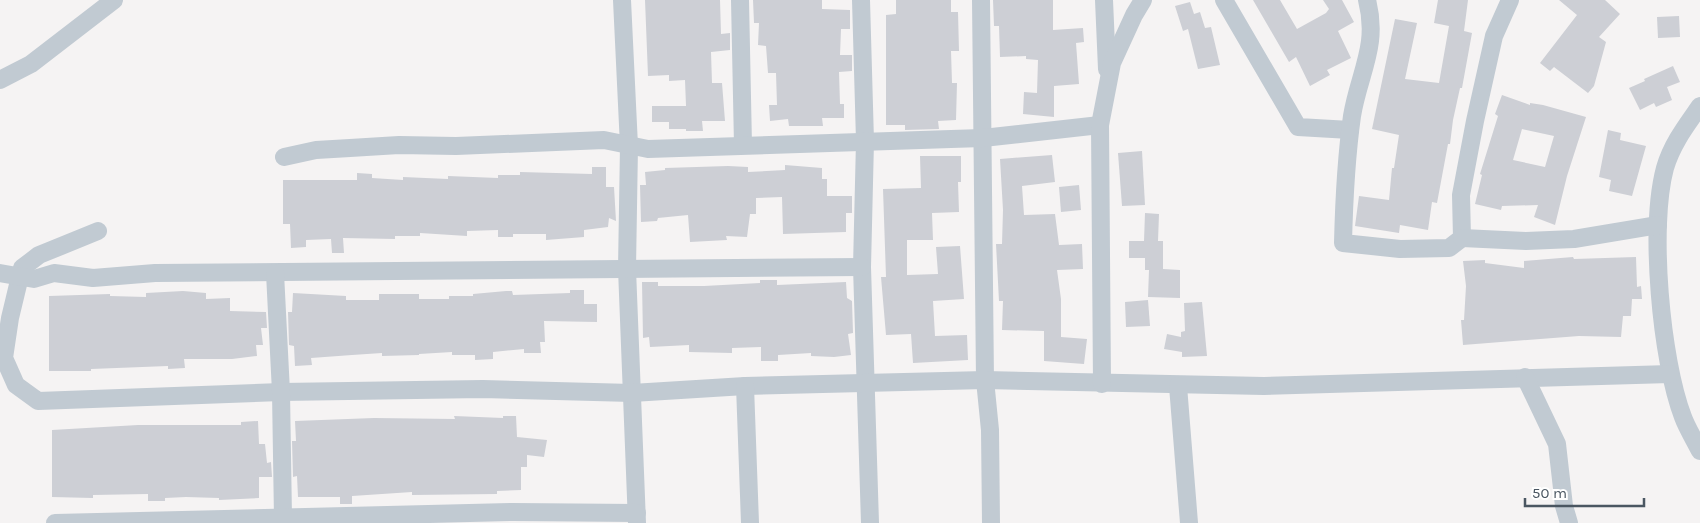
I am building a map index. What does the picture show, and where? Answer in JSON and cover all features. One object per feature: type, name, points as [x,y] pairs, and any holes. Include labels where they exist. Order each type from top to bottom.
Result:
[{"type":"street","points":[[0,80],[31,64],[114,0]]},
{"type":"street","points":[[55,523],[283,518],[637,518],[626,268],[629,146],[622,0]]},
{"type":"street","points":[[740,0],[744,145]]},
{"type":"street","points":[[861,0],[864,141],[862,267],[870,523]]},
{"type":"street","points":[[981,0],[985,380],[990,430],[991,523]]},
{"type":"street","points":[[1104,0],[1108,84]]},
{"type":"street","points":[[1102,384],[1100,125],[1112,63],[1143,0]]},
{"type":"street","points":[[1224,0],[1298,127],[1350,130]]},
{"type":"street","points":[[1367,0],[1372,19],[1370,51],[1350,130],[1346,154],[1342,243],[1400,249],[1449,248],[1462,238],[1574,239],[1658,225]]},
{"type":"street","points":[[1462,238],[1461,195],[1475,121],[1494,36],[1510,0]]},
{"type":"street","points":[[1700,106],[1678,136],[1665,169],[1658,225],[1660,283],[1670,374],[1683,417],[1700,450]]},
{"type":"street","points":[[284,157],[316,150],[399,145],[456,146],[604,140],[648,149],[983,138],[1100,125]]},
{"type":"street","points":[[98,231],[39,255],[22,268],[10,318],[4,358],[16,385],[38,401],[281,392],[483,389],[632,394],[745,386],[985,380],[1178,386],[1368,384],[1525,377],[1670,374]]},
{"type":"street","points":[[0,273],[34,279],[54,273],[93,278],[155,273],[862,267]]},
{"type":"street","points":[[275,273],[281,392],[283,518]]},
{"type":"street","points":[[1525,377],[1557,444],[1564,506],[1569,523]]},
{"type":"street","points":[[745,386],[750,523]]},
{"type":"street","points":[[1178,386],[1189,523]]},
{"type":"building","points":[[645,0],[720,0],[721,34],[730,33],[730,50],[711,52],[712,83],[722,83],[725,121],[702,121],[703,131],[669,129],[669,122],[652,122],[652,106],[686,106],[685,80],[669,81],[669,75],[648,76]]},
{"type":"building","points":[[753,0],[822,0],[822,9],[850,10],[850,29],[841,29],[840,55],[852,55],[852,71],[839,72],[840,104],[844,104],[844,118],[822,118],[823,126],[789,126],[788,119],[770,121],[769,105],[777,105],[776,73],[768,73],[766,46],[758,45],[759,23],[754,23]]},
{"type":"building","points":[[896,0],[951,0],[951,12],[958,12],[959,51],[951,51],[952,83],[957,83],[956,120],[938,121],[939,129],[905,130],[905,125],[886,125],[886,15],[896,14]]},
{"type":"building","points":[[993,0],[1053,0],[1053,30],[1083,28],[1084,42],[1076,43],[1079,84],[1054,86],[1054,117],[1023,114],[1024,92],[1037,93],[1038,60],[1026,59],[1026,56],[1000,57],[999,26],[994,26]]},
{"type":"building","points":[[1253,0],[1280,0],[1297,29],[1326,13],[1329,9],[1323,0],[1342,0],[1354,22],[1338,31],[1351,58],[1327,70],[1330,75],[1310,86],[1296,57],[1289,62]]},
{"type":"building","points":[[1438,0],[1468,0],[1464,31],[1472,33],[1437,203],[1432,202],[1428,230],[1400,225],[1399,233],[1355,226],[1359,196],[1389,200],[1392,168],[1394,168],[1399,135],[1372,129],[1395,19],[1417,23],[1405,79],[1439,83],[1449,26],[1434,23]]},
{"type":"building","points":[[1559,0],[1605,0],[1620,14],[1599,37],[1606,42],[1594,86],[1588,93],[1554,67],[1550,71],[1540,63],[1577,15]]},
{"type":"building","points":[[1190,2],[1194,14],[1200,12],[1205,28],[1211,27],[1220,65],[1198,69],[1188,29],[1183,31],[1175,6]]},
{"type":"building","points":[[1679,16],[1680,37],[1658,38],[1657,17]]},
{"type":"building","points":[[1673,66],[1680,82],[1667,87],[1672,100],[1656,107],[1654,103],[1640,110],[1629,88]]},
{"type":"building","points":[[1502,95],[1530,105],[1530,103],[1543,105],[1586,117],[1567,176],[1555,225],[1534,217],[1538,205],[1502,206],[1501,210],[1475,204],[1482,175],[1480,174],[1498,116],[1495,114]],"holes":[[[1522,129],[1554,136],[1545,167],[1513,160]]]},
{"type":"building","points":[[1608,130],[1621,133],[1620,140],[1646,146],[1632,196],[1609,191],[1611,180],[1599,177]]},
{"type":"building","points":[[1142,151],[1145,205],[1122,206],[1118,153]]},
{"type":"building","points":[[1052,155],[1055,182],[1022,186],[1024,215],[1055,214],[1059,245],[1082,244],[1083,269],[1057,270],[1061,299],[1061,337],[1087,339],[1084,364],[1044,361],[1044,331],[1002,330],[1003,301],[999,301],[996,244],[1002,244],[1003,210],[1000,159]]},
{"type":"building","points":[[920,156],[961,156],[961,182],[958,182],[959,212],[932,213],[933,240],[907,240],[907,275],[938,274],[936,247],[960,246],[964,299],[933,301],[935,336],[967,335],[968,360],[913,363],[911,334],[886,335],[881,277],[886,277],[883,189],[921,188]]},
{"type":"building","points":[[785,165],[822,168],[822,179],[827,179],[827,196],[852,196],[852,213],[846,213],[846,232],[783,234],[782,197],[756,198],[756,214],[750,214],[747,237],[726,236],[727,240],[690,242],[688,215],[641,222],[640,185],[646,185],[645,172],[665,170],[665,168],[728,166],[748,167],[748,172],[785,170]]},
{"type":"building","points":[[592,167],[606,167],[606,187],[614,187],[616,221],[609,218],[608,227],[584,230],[584,237],[546,240],[546,234],[513,234],[513,237],[498,237],[498,230],[467,231],[467,236],[420,233],[420,236],[395,236],[395,239],[343,238],[344,253],[332,253],[331,239],[306,240],[306,247],[291,248],[290,224],[283,224],[283,180],[357,180],[357,173],[372,174],[372,178],[403,180],[403,177],[448,179],[448,176],[498,178],[498,175],[520,175],[520,172],[592,174]]},
{"type":"building","points":[[1079,185],[1081,210],[1061,212],[1059,187]]},
{"type":"building","points":[[1145,213],[1159,214],[1158,241],[1163,241],[1163,269],[1180,270],[1180,298],[1148,297],[1149,270],[1145,270],[1145,258],[1129,258],[1129,241],[1144,241]]},
{"type":"building","points":[[1573,257],[1574,259],[1636,257],[1637,287],[1641,286],[1642,299],[1632,299],[1631,316],[1623,316],[1621,337],[1579,336],[1463,345],[1461,320],[1464,320],[1466,286],[1463,261],[1485,260],[1485,263],[1524,268],[1524,261]]},
{"type":"building","points":[[760,280],[777,280],[777,285],[846,282],[847,298],[852,301],[853,333],[848,334],[851,355],[834,357],[811,356],[811,353],[778,355],[778,361],[761,361],[761,347],[732,348],[732,353],[689,352],[689,345],[650,347],[649,337],[643,338],[642,282],[658,282],[658,286],[704,286],[760,283]]},
{"type":"building","points":[[570,290],[584,290],[584,304],[597,304],[597,322],[544,321],[545,342],[540,342],[541,353],[524,353],[524,349],[493,352],[493,359],[475,360],[475,355],[452,355],[452,352],[382,356],[382,353],[311,358],[312,365],[295,366],[294,346],[289,345],[288,312],[292,312],[293,293],[346,296],[346,300],[379,300],[379,294],[419,294],[419,299],[449,299],[449,296],[473,296],[473,294],[506,291],[512,291],[513,295],[570,293]]},
{"type":"building","points":[[183,291],[206,293],[206,299],[230,298],[230,311],[266,312],[267,328],[261,328],[263,345],[256,345],[257,356],[232,359],[184,359],[185,368],[168,369],[168,366],[91,369],[91,371],[49,371],[49,296],[110,294],[110,296],[146,297],[146,293]]},
{"type":"building","points":[[1148,300],[1150,326],[1126,327],[1125,302]]},
{"type":"building","points":[[1202,302],[1207,356],[1182,357],[1182,352],[1164,349],[1167,334],[1181,337],[1181,332],[1185,331],[1184,303]]},
{"type":"building","points":[[454,416],[503,418],[503,416],[516,416],[517,437],[547,440],[544,457],[527,455],[527,467],[521,467],[521,490],[497,491],[497,494],[412,495],[412,492],[352,496],[352,504],[340,504],[340,497],[298,497],[297,476],[293,477],[292,441],[296,441],[295,421],[374,418],[455,419]]},
{"type":"building","points":[[258,421],[259,444],[265,444],[267,463],[271,462],[272,477],[259,477],[259,498],[219,500],[219,498],[186,497],[165,498],[165,501],[148,501],[148,494],[93,495],[93,498],[52,497],[52,430],[138,425],[241,425],[241,422]]}]
